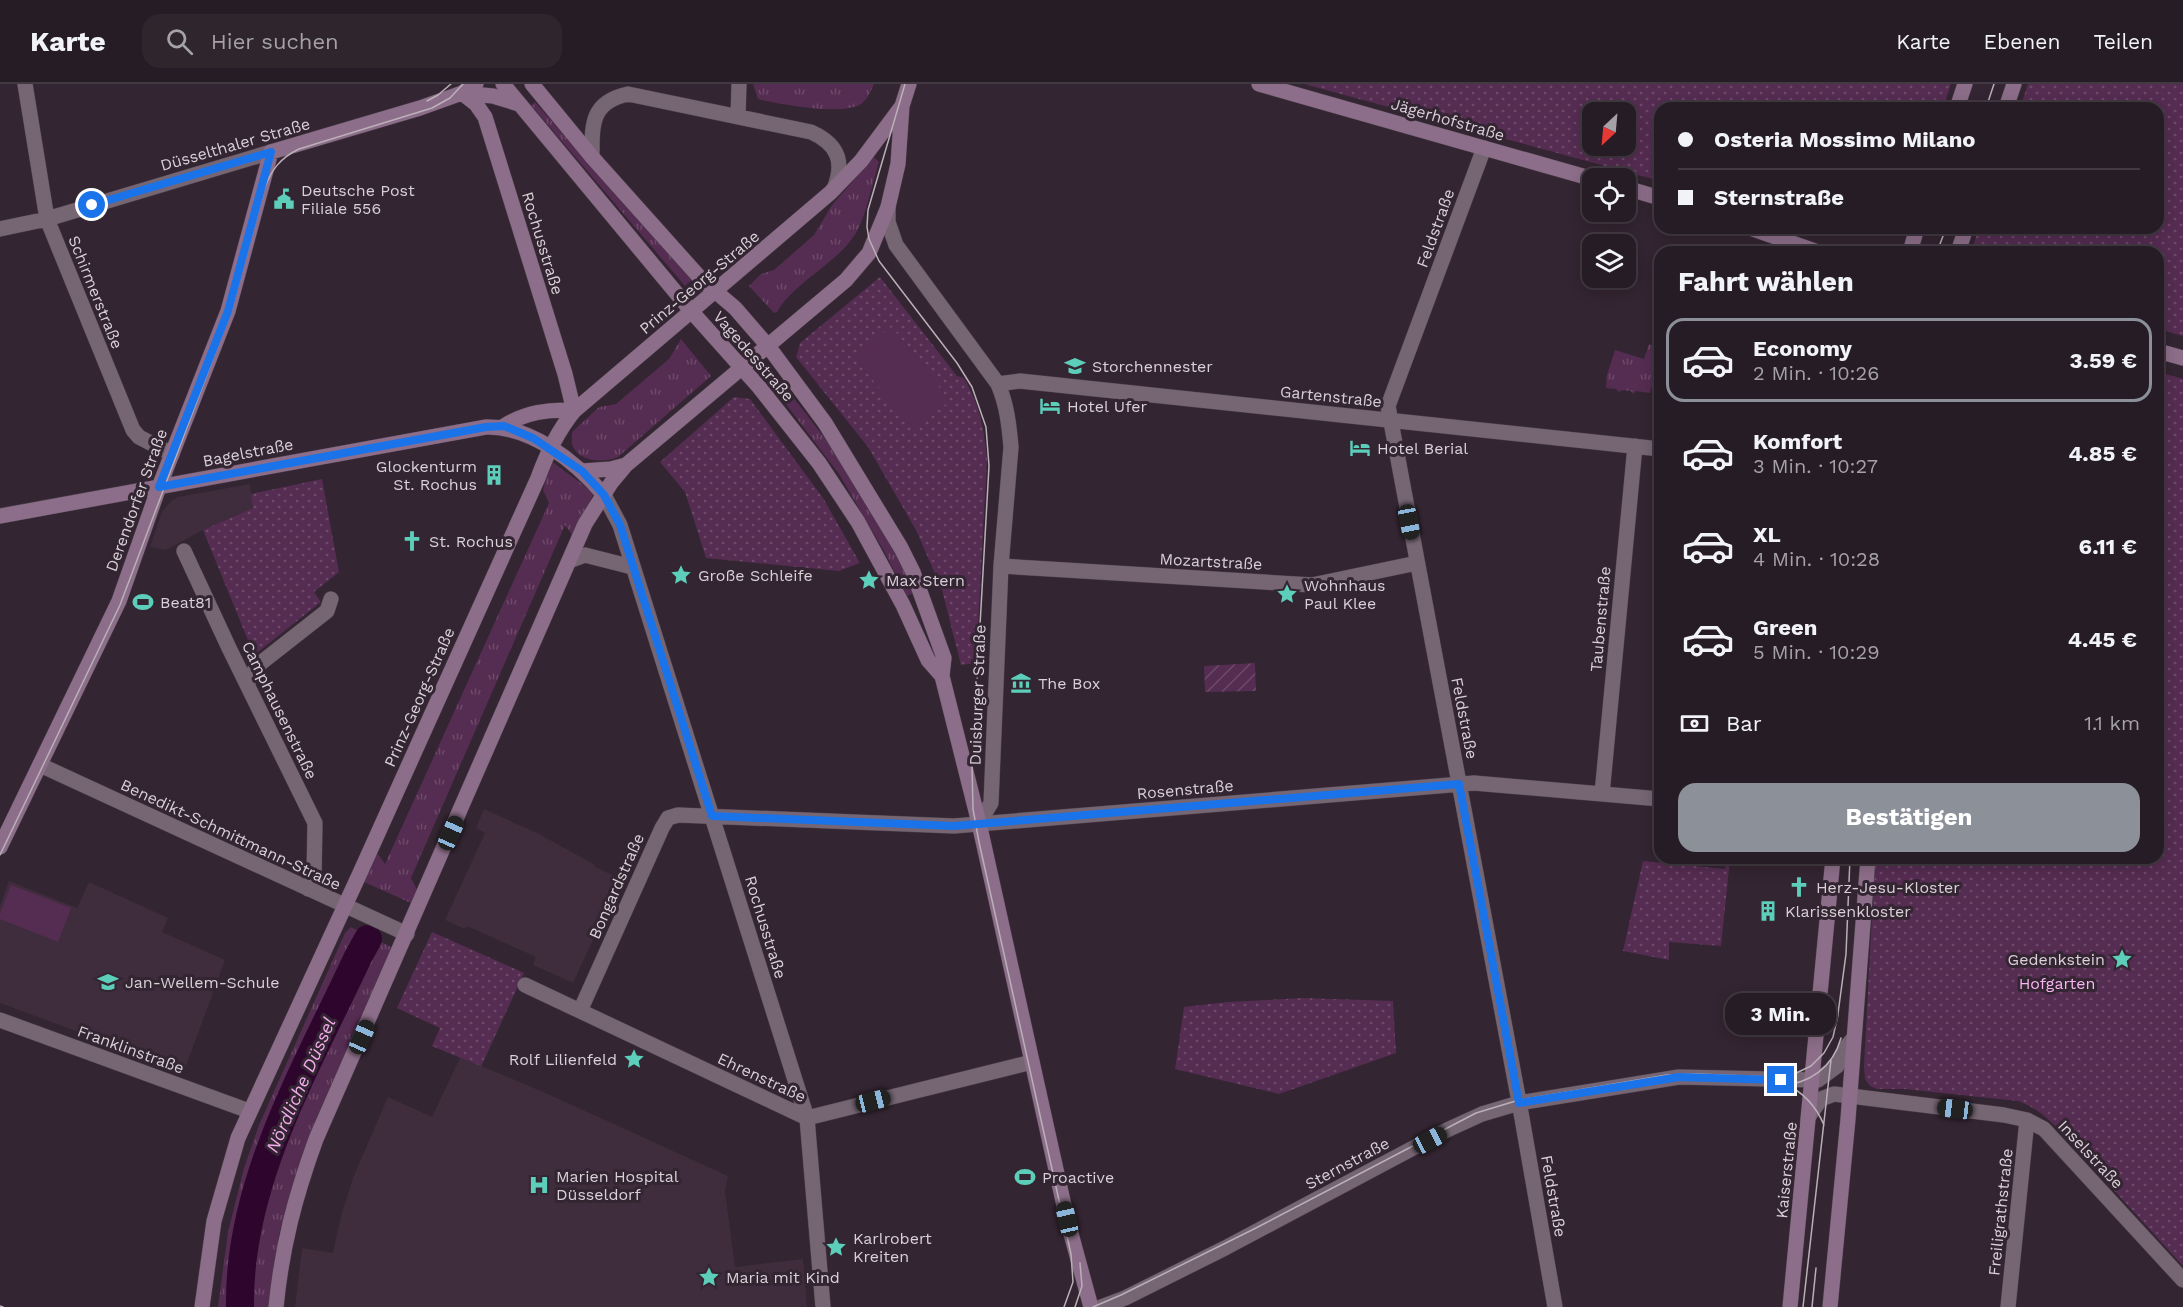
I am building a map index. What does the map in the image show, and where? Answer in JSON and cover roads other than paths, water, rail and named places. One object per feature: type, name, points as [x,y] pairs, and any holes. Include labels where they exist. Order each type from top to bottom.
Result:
[{"type":"main road","name":"Düsselthaler Straße","points":[[271,152],[411,111],[462,93],[476,84]]},
{"type":"main road","name":"Vagedesstraße","points":[[503,84],[692,312],[787,422],[842,494],[882,564],[928,660],[942,675]]},
{"type":"main road","name":"Duisburger Straße","points":[[888,207],[898,164],[902,106],[909,84]]},
{"type":"main road","name":"Jägerhofstraße","points":[[1259,84],[1582,176]]},
{"type":"main road","points":[[1959,102],[1965,84]]},
{"type":"main road","points":[[2008,102],[2014,84]]},
{"type":"main road","name":"Vagedesstraße","points":[[532,86],[695,273],[735,308],[768,346],[825,423],[901,548],[923,596],[944,658],[942,675],[979,823]]},
{"type":"main road","points":[[462,93],[493,96],[519,104]]},
{"type":"main road","name":"Rochusstraße","points":[[462,93],[476,104],[485,117],[565,374],[574,411]]},
{"type":"main road","name":"Duisburger Straße","points":[[821,201],[861,161],[902,106]]},
{"type":"main road","name":"Derendorfer Straße","points":[[0,847],[108,627],[159,487],[228,311],[271,152]]},
{"type":"main road","points":[[1636,191],[1654,196]]},
{"type":"main road","name":"Prinz-Georg-Straße","points":[[202,1307],[210,1240],[220,1195],[238,1138],[538,478],[549,448],[561,427],[574,411],[821,201]]},
{"type":"main road","points":[[276,1307],[285,1240],[297,1191],[316,1139],[585,524],[626,465],[846,280],[865,259],[888,207]]},
{"type":"main road","points":[[1767,234],[1801,246]]},
{"type":"main road","points":[[2164,352],[2183,357]]},
{"type":"main road","name":"Bagelstraße","points":[[504,426],[516,418],[538,413],[560,409],[574,411]]},
{"type":"main road","name":"Bagelstraße","points":[[0,516],[486,427],[504,426],[533,438],[549,448]]},
{"type":"main road","name":"Rochusstraße","points":[[549,448],[582,471],[604,495]]},
{"type":"main road","points":[[582,471],[611,469],[626,465]]},
{"type":"main road","points":[[979,823],[1068,1223],[1091,1307]]},
{"type":"main road","name":"Kaiserstraße","points":[[1790,1307],[1832,864]]},
{"type":"main road","points":[[1830,1307],[1850,1095],[1868,864]]},
{"type":"street","name":"Schirmerstraße","points":[[25,84],[47,219],[133,430],[146,441],[172,454]]},
{"type":"street","points":[[738,117],[739,84]]},
{"type":"street","points":[[592,157],[592,131],[596,116],[605,103],[612,98],[627,94],[812,132],[824,138],[836,151],[839,172],[834,189]]},
{"type":"street","name":"Feldstraße","points":[[1484,148],[1388,406],[1555,1307]]},
{"type":"street","name":"Düsselthaler Straße","points":[[0,229],[47,219],[271,152]]},
{"type":"street","name":"Duisburger Straße","points":[[888,207],[888,222],[896,245],[998,384],[1004,399],[1010,428],[1011,447],[1001,566],[991,803],[979,823]]},
{"type":"street","name":"Gartenstraße","points":[[998,384],[1028,382],[1654,448]]},
{"type":"street","name":"Taubenstraße","points":[[1602,794],[1635,446]]},
{"type":"street","name":"Rochusstraße","points":[[604,495],[620,525],[807,1118],[823,1307]]},
{"type":"street","name":"Camphausenstraße","points":[[184,551],[315,823],[314,876],[308,889]]},
{"type":"street","points":[[569,561],[585,555],[632,567]]},
{"type":"street","name":"Mozartstraße","points":[[1001,566],[1312,585],[1417,563]]},
{"type":"street","points":[[247,684],[262,662],[327,611],[331,599]]},
{"type":"street","name":"Benedikt-Schmittmann-Straße","points":[[40,765],[407,934]]},
{"type":"street","name":"Rosenstraße","points":[[712,816],[954,826],[1474,783],[1654,798]]},
{"type":"street","name":"Bongardstraße","points":[[580,1011],[668,818],[678,815],[712,816]]},
{"type":"street","name":"Ehrenstraße","points":[[525,985],[807,1118],[1032,1062]]},
{"type":"street","name":"Franklinstraße","points":[[0,1020],[249,1111]]},
{"type":"street","points":[[1812,1080],[1818,1080],[1837,1066],[1846,1047],[1853,1039]]},
{"type":"street","name":"Sternstraße","points":[[1101,1307],[1125,1298],[1225,1248],[1447,1130],[1482,1114],[1519,1103],[1679,1077],[1812,1080]]},
{"type":"street","name":"Inselstraße","points":[[1809,1116],[1826,1096],[1834,1094],[2004,1115],[2027,1120],[2044,1129],[2183,1280]]},
{"type":"street","name":"Freiligrathstraße","points":[[2008,1307],[2027,1120]]},
{"type":"waterway","name":"Nördliche Düssel","points":[[240,1307],[242,1261],[250,1215],[263,1170],[298,1083],[368,939]]},
{"type":"tram line","points":[[427,101],[451,84]]},
{"type":"tram line","points":[[0,855],[120,605],[232,308],[264,190],[273,171],[286,156],[299,149],[432,108],[450,98],[463,84]]},
{"type":"tram line","points":[[905,84],[868,210],[867,227],[869,239],[879,261],[957,363],[972,387],[986,427],[989,466],[972,767],[973,809],[1071,1254],[1073,1282],[1064,1307]]},
{"type":"tram line","points":[[1988,102],[1994,84]]},
{"type":"tram line","points":[[1939,246],[1944,234]]},
{"type":"tram line","points":[[1837,1021],[1846,954],[1850,864]]},
{"type":"tram line","points":[[1093,1307],[1256,1228],[1476,1113],[1519,1100],[1667,1075],[1772,1077],[1792,1075],[1811,1066],[1824,1053],[1833,1037],[1838,1015]]},
{"type":"tram line","points":[[1779,1085],[1810,1078],[1826,1066],[1841,1038]]},
{"type":"tram line","points":[[1803,1307],[1831,1060]]},
{"type":"tram line","points":[[1784,1083],[1808,1100],[1824,1125]]},
{"type":"tram line","points":[[1075,1307],[1082,1286],[1080,1263]]},
{"type":"tram line","points":[[1812,1307],[1816,1268]]},
{"type":"place","name":"Deutsche Post Filiale 556","points":[[284,199]]},
{"type":"place","name":"Storchennester","points":[[1075,366]]},
{"type":"place","name":"Hotel Ufer","points":[[1050,406]]},
{"type":"place","name":"Hotel Berial","points":[[1360,448]]},
{"type":"place","name":"Glockenturm St. Rochus","points":[[494,475]]},
{"type":"place","name":"St. Rochus","points":[[412,541]]},
{"type":"place","name":"Große Schleife","points":[[681,575]]},
{"type":"place","name":"Max Stern","points":[[869,580]]},
{"type":"place","name":"Wohnhaus Paul Klee","points":[[1287,594]]},
{"type":"place","name":"Beat81","points":[[143,602]]},
{"type":"place","name":"The Box","points":[[1021,683]]},
{"type":"place","name":"Herz-Jesu-Kloster","points":[[1799,887]]},
{"type":"place","name":"Klarissenkloster","points":[[1768,911]]},
{"type":"place","name":"Gedenkstein","points":[[2122,959]]},
{"type":"place","name":"Jan-Wellem-Schule","points":[[108,982]]},
{"type":"place","name":"Rolf Lilienfeld","points":[[634,1059]]},
{"type":"place","name":"Proactive","points":[[1025,1177]]},
{"type":"place","name":"Marien Hospital Düsseldorf","points":[[539,1185]]},
{"type":"place","name":"Karlrobert Kreiten","points":[[836,1247]]},
{"type":"place","name":"Maria mit Kind","points":[[709,1277]]},
{"type":"park label","name":"Hofgarten","points":[[2057,983]]}]
